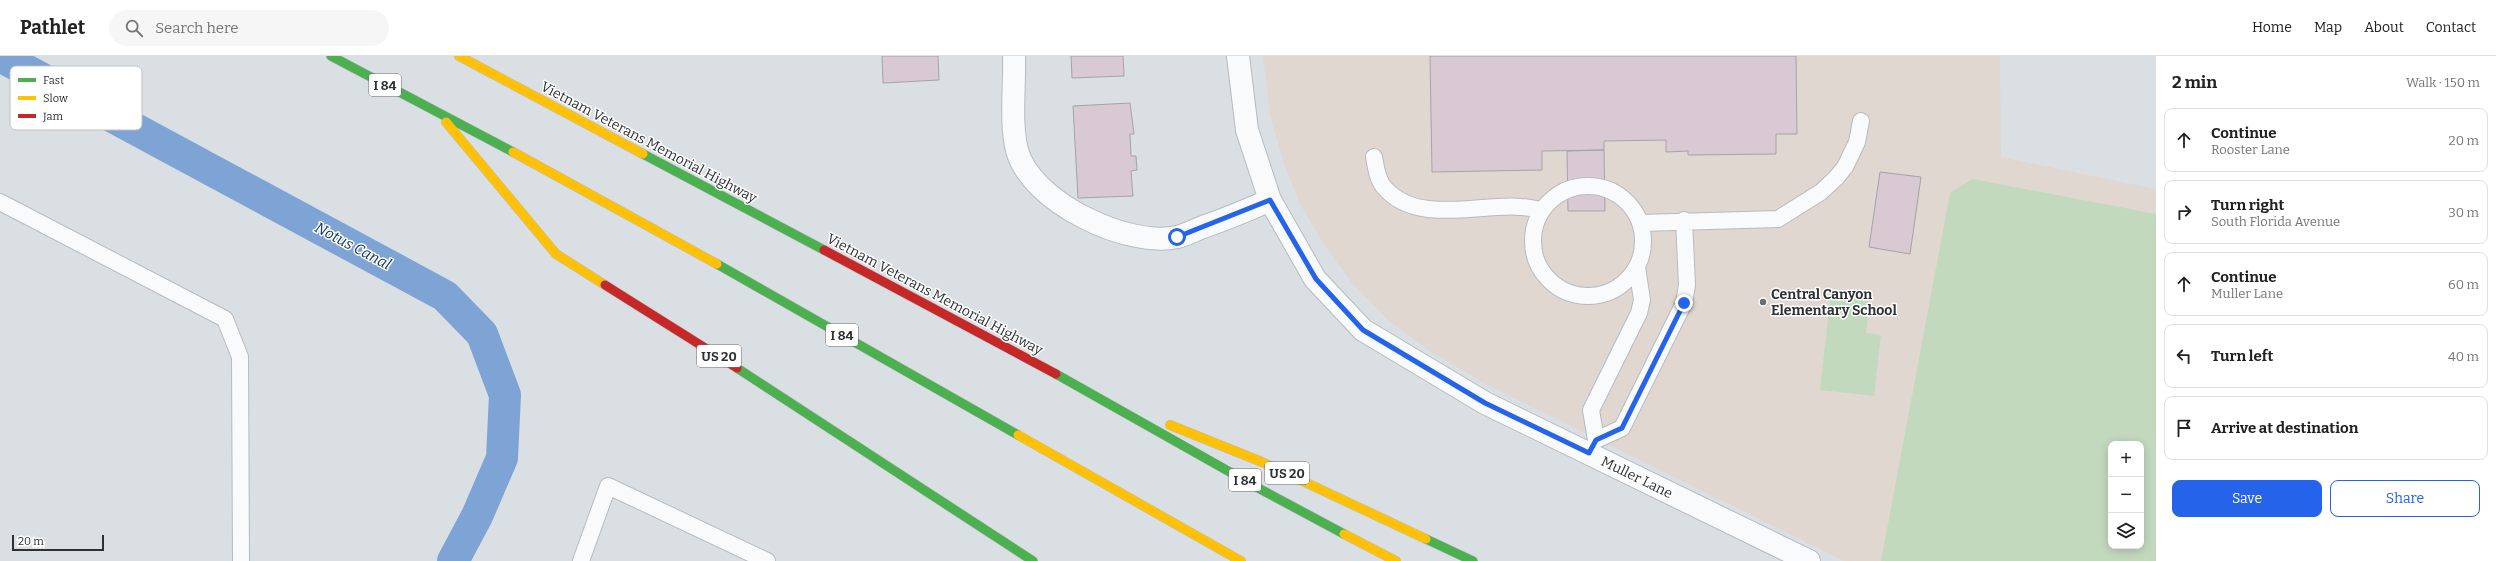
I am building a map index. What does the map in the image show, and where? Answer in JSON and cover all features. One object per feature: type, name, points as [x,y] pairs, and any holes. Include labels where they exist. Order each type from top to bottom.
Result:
[{"type":"highway","name":"I 84","points":[[331,56],[602,199],[1242,561]]},
{"type":"highway","name":"Vietnam Veterans Memorial Highway","points":[[459,56],[1097,396],[1260,489],[1396,561]]},
{"type":"highway","name":"US 20","points":[[439,114],[556,254],[788,400],[1033,561]]},
{"type":"highway","name":"US 20","points":[[1097,396],[1262,462],[1473,561]]},
{"type":"street","points":[[1014,56],[1017,150],[1026,171],[1039,186],[1056,199],[1102,226],[1127,235],[1151,238],[1177,237],[1270,200]]},
{"type":"street","name":"Muller Lane","points":[[1238,56],[1247,130],[1270,200],[1316,279],[1363,330],[1485,403],[1592,446],[1809,561]]},
{"type":"lane","points":[[1641,223],[1684,220],[1778,219],[1821,192],[1836,178],[1845,166],[1857,142],[1860,122]]},
{"type":"lane","points":[[1374,157],[1383,186],[1394,197],[1412,205],[1432,209],[1521,206],[1542,210]]},
{"type":"lane","points":[[1586,186],[1604,188],[1620,196],[1632,208],[1641,223],[1643,238],[1642,253],[1637,267],[1626,281],[1611,292],[1594,296],[1576,295],[1559,288],[1546,277],[1537,261],[1533,244],[1535,226],[1542,210],[1554,197],[1569,189],[1586,186]]},
{"type":"lane","points":[[0,202],[225,319],[240,356],[241,561]]},
{"type":"lane","points":[[1637,267],[1642,300],[1639,313],[1591,410],[1592,446],[1622,428],[1684,303],[1687,285],[1684,220]]},
{"type":"lane","points":[[581,561],[608,486],[767,561]]},
{"type":"shaded area","name":"Central Canyon Elementary School","points":[[1263,56],[2000,56],[2001,157],[2156,189],[2156,561],[1844,561],[1488,385],[1431,352],[1389,321],[1352,283],[1325,246],[1301,206],[1285,167],[1270,116]]},
{"type":"green space","points":[[1973,179],[2156,214],[2156,561],[1881,561],[1950,193]]},
{"type":"green space","points":[[1831,291],[1870,296],[1866,333],[1881,335],[1874,396],[1820,390]]},
{"type":"building","points":[[882,56],[938,56],[939,80],[883,83]]},
{"type":"building","points":[[1071,56],[1123,56],[1124,76],[1072,78]]},
{"type":"building","points":[[1430,56],[1796,56],[1797,134],[1776,134],[1776,154],[1688,155],[1688,151],[1666,152],[1666,140],[1604,141],[1604,150],[1542,151],[1542,170],[1432,172]]},
{"type":"building","points":[[1130,103],[1134,134],[1130,134],[1131,156],[1136,156],[1137,170],[1131,171],[1133,196],[1078,198],[1073,106]]},
{"type":"building","points":[[1604,150],[1605,211],[1568,211],[1567,151]]},
{"type":"building","points":[[1880,172],[1921,177],[1910,254],[1869,247]]},
{"type":"waterway","name":"Notus Canal","points":[[0,56],[19,66]]},
{"type":"waterway","name":"Notus Canal","points":[[137,130],[445,296],[482,334],[505,395],[502,458],[477,516],[453,561]]},
{"type":"traffic: fast","points":[[331,56],[513,152]]},
{"type":"traffic: fast","points":[[643,154],[824,250]]},
{"type":"traffic: fast","points":[[717,264],[1018,435]]},
{"type":"traffic: fast","points":[[737,368],[1033,561]]},
{"type":"traffic: fast","points":[[1056,374],[1260,489],[1344,534]]},
{"type":"traffic: fast","points":[[1426,539],[1473,561]]},
{"type":"traffic: slow","points":[[459,56],[643,154]]},
{"type":"traffic: slow","points":[[446,122],[556,254],[605,285]]},
{"type":"traffic: slow","points":[[513,152],[717,264]]},
{"type":"traffic: slow","points":[[1170,425],[1262,462],[1426,539]]},
{"type":"traffic: slow","points":[[1018,435],[1241,561]]},
{"type":"traffic: slow","points":[[1344,534],[1396,561]]},
{"type":"traffic: jam","points":[[824,250],[1056,374]]},
{"type":"traffic: jam","points":[[605,285],[737,368]]},
{"type":"place","name":"Central Canyon Elementary School","points":[[1763,302]]},
{"type":"route","points":[[1177,237],[1270,200],[1316,279],[1363,330],[1485,403],[1589,453],[1596,440],[1622,428],[1684,303]]}]
